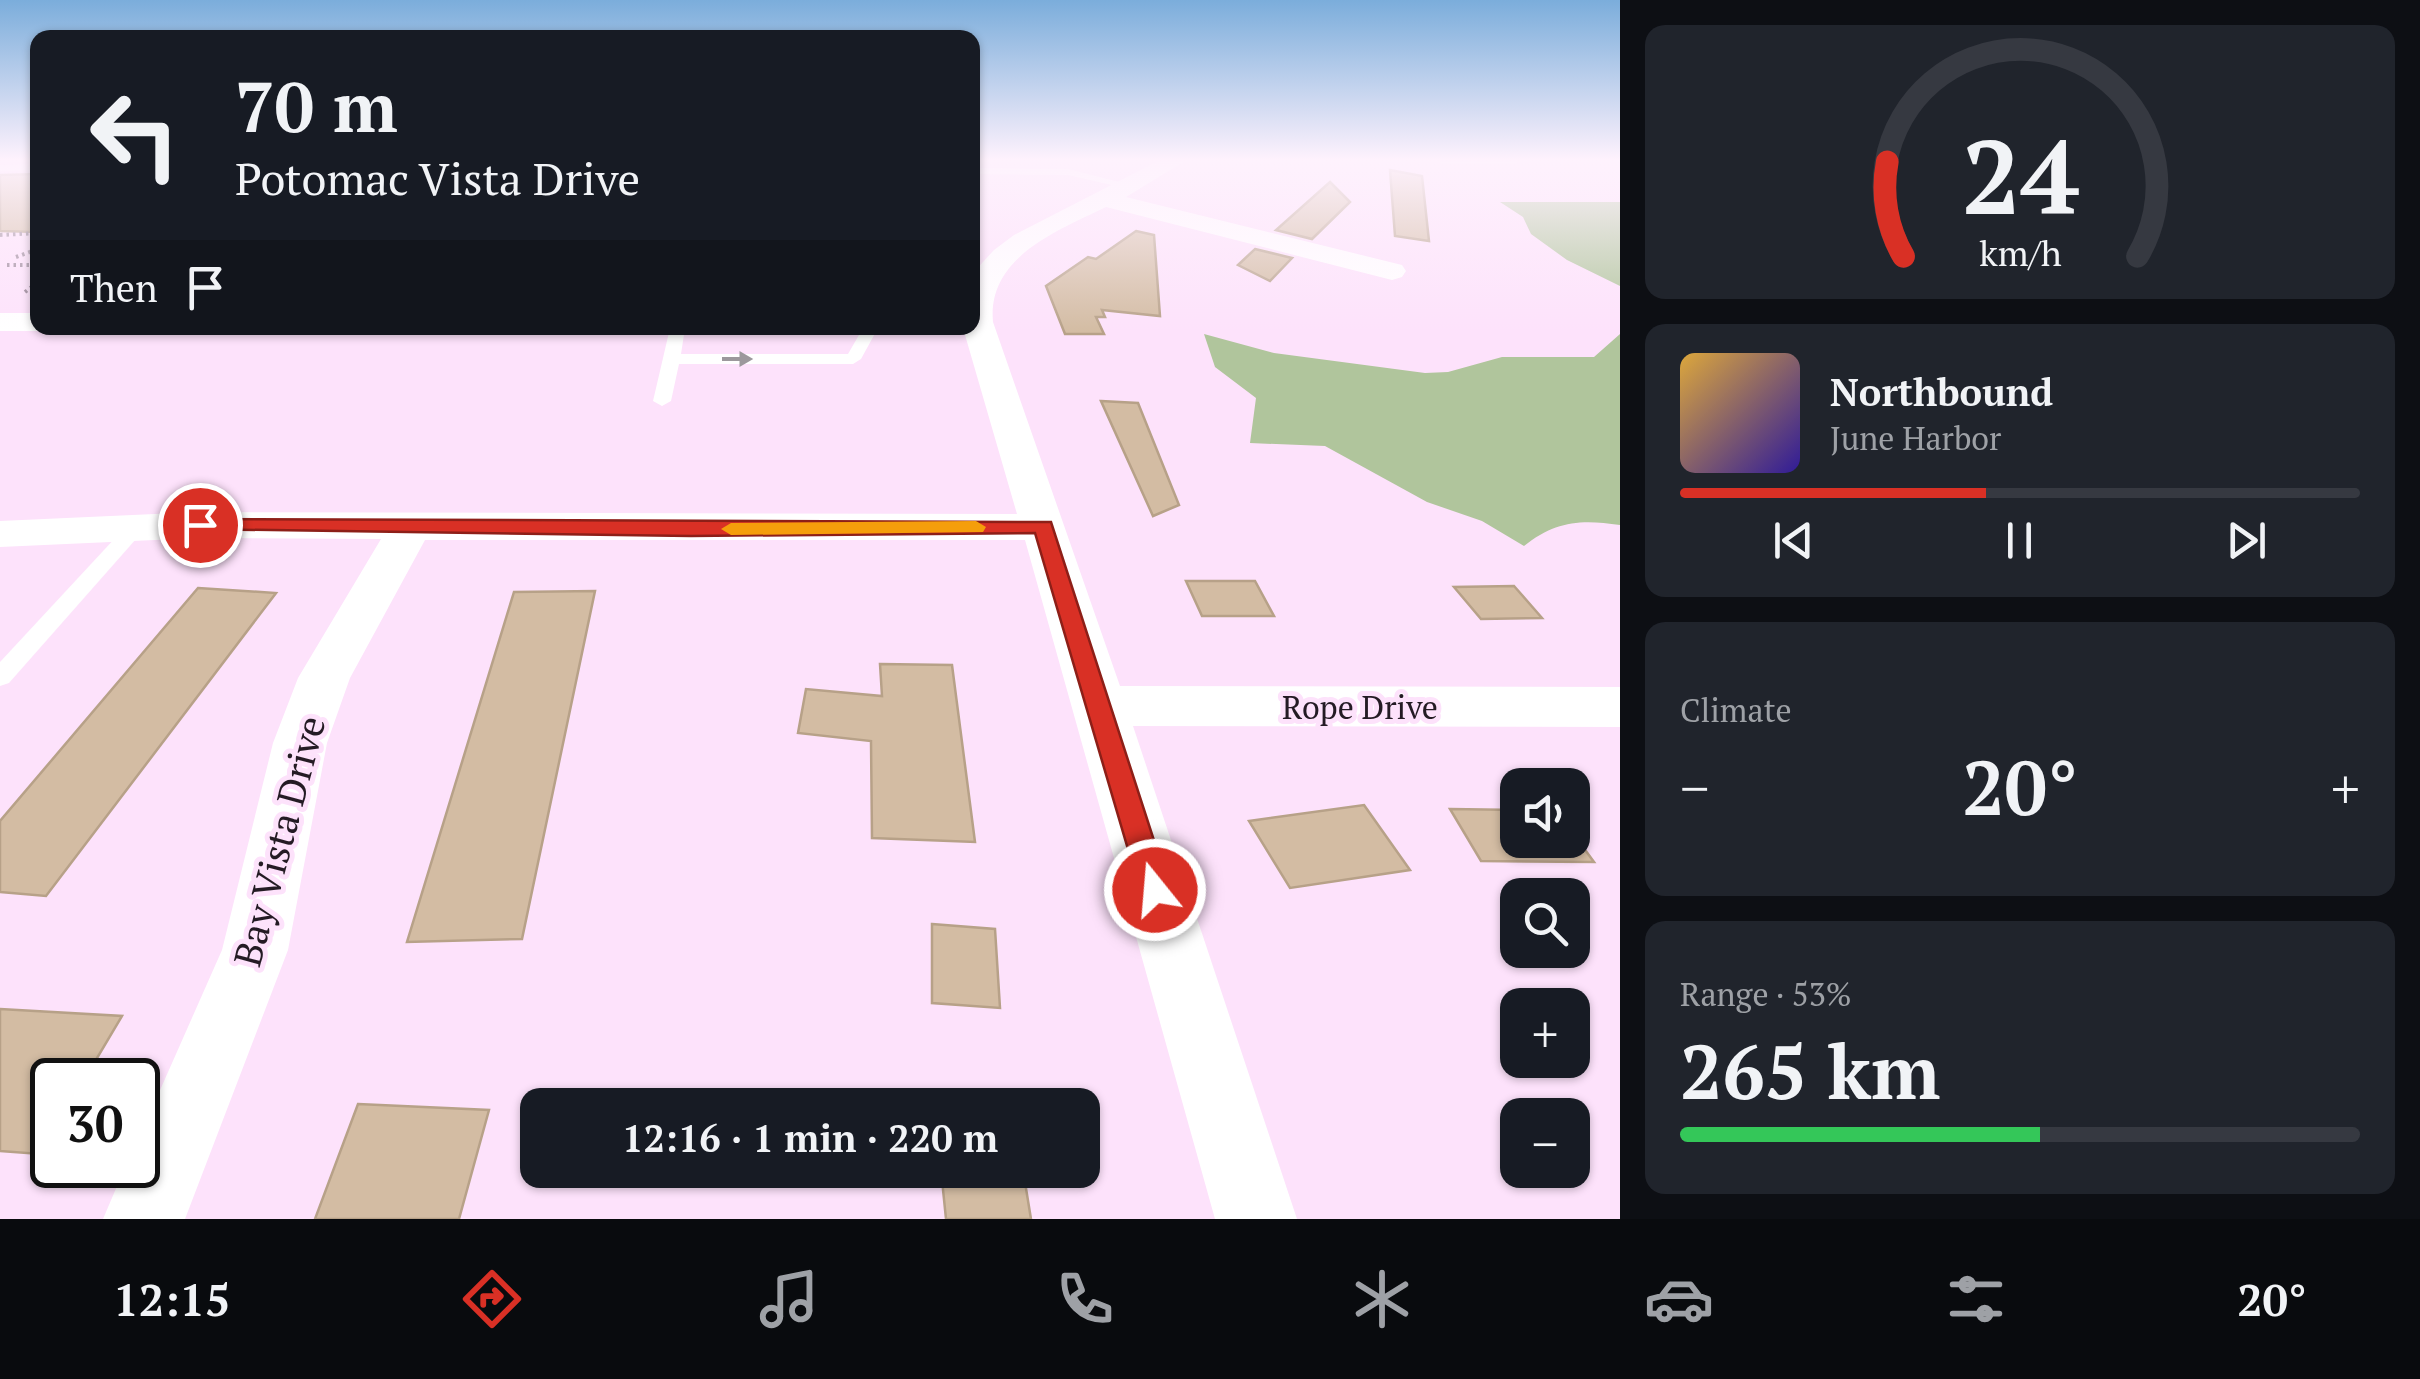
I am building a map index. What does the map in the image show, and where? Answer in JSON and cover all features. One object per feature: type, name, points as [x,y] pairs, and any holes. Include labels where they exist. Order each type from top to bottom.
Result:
[{"type":"street","points":[[980,287],[1004,255],[1071,218]]},
{"type":"street","points":[[1206,218],[1392,272]]},
{"type":"street","points":[[0,322],[30,322]]},
{"type":"street","points":[[979,335],[1100,706],[1256,1219]]},
{"type":"street","points":[[0,534],[137,526],[1043,527]]},
{"type":"street","name":"Bay Vista Drive","points":[[144,1219],[255,950],[300,743],[324,678],[410,527]]},
{"type":"street","name":"Rope Drive","points":[[1100,706],[1620,707]]},
{"type":"lane","points":[[662,401],[676,335]]},
{"type":"lane","points":[[672,359],[853,359],[866,335]]},
{"type":"lane","points":[[0,677],[137,526]]},
{"type":"path","points":[[0,234],[30,234]]},
{"type":"path","points":[[7,266],[30,265]]},
{"type":"path","points":[[24,292],[30,288]]},
{"type":"green space","points":[[1523,218],[1620,218],[1620,286],[1567,260],[1531,234]]},
{"type":"green space","points":[[1204,334],[1274,353],[1425,373],[1448,372],[1502,357],[1594,357],[1620,334],[1620,525],[1569,524],[1547,531],[1524,546],[1482,521],[1427,502],[1325,446],[1250,443],[1256,398],[1215,367]]},
{"type":"building","points":[[0,218],[30,218],[30,232],[0,231]]},
{"type":"building","points":[[1290,218],[1334,218],[1312,239],[1276,230]]},
{"type":"building","points":[[1394,218],[1427,218],[1429,241],[1395,236]]},
{"type":"building","points":[[1136,231],[1154,235],[1160,316],[1102,310],[1105,317],[1096,317],[1104,334],[1065,334],[1046,286],[1088,257],[1096,259]]},
{"type":"building","points":[[1255,249],[1292,258],[1270,281],[1238,265]]},
{"type":"building","points":[[1101,401],[1138,403],[1179,505],[1153,516]]},
{"type":"building","points":[[1186,581],[1255,581],[1274,616],[1202,616]]},
{"type":"building","points":[[1514,586],[1542,618],[1481,619],[1454,587]]},
{"type":"building","points":[[198,588],[276,593],[46,896],[0,892],[0,821]]},
{"type":"building","points":[[595,591],[522,939],[407,942],[514,592]]},
{"type":"building","points":[[880,664],[952,665],[975,842],[872,838],[871,741],[798,733],[806,689],[882,696]]},
{"type":"building","points":[[1364,805],[1410,870],[1290,888],[1249,821]]},
{"type":"building","points":[[1450,809],[1500,810],[1500,858],[1590,857],[1594,862],[1481,861]]},
{"type":"building","points":[[932,924],[995,929],[1000,1008],[932,1003]]},
{"type":"building","points":[[0,1009],[122,1016],[97,1058],[30,1058],[30,1153],[0,1151]]},
{"type":"building","points":[[358,1104],[489,1110],[459,1219],[315,1219]]},
{"type":"building","points":[[943,1188],[1026,1188],[1031,1219],[946,1219]]},
{"type":"slow traffic","points":[[731,529],[976,527]]},
{"type":"route","points":[[200,525],[1043,527],[1155,890]]}]
